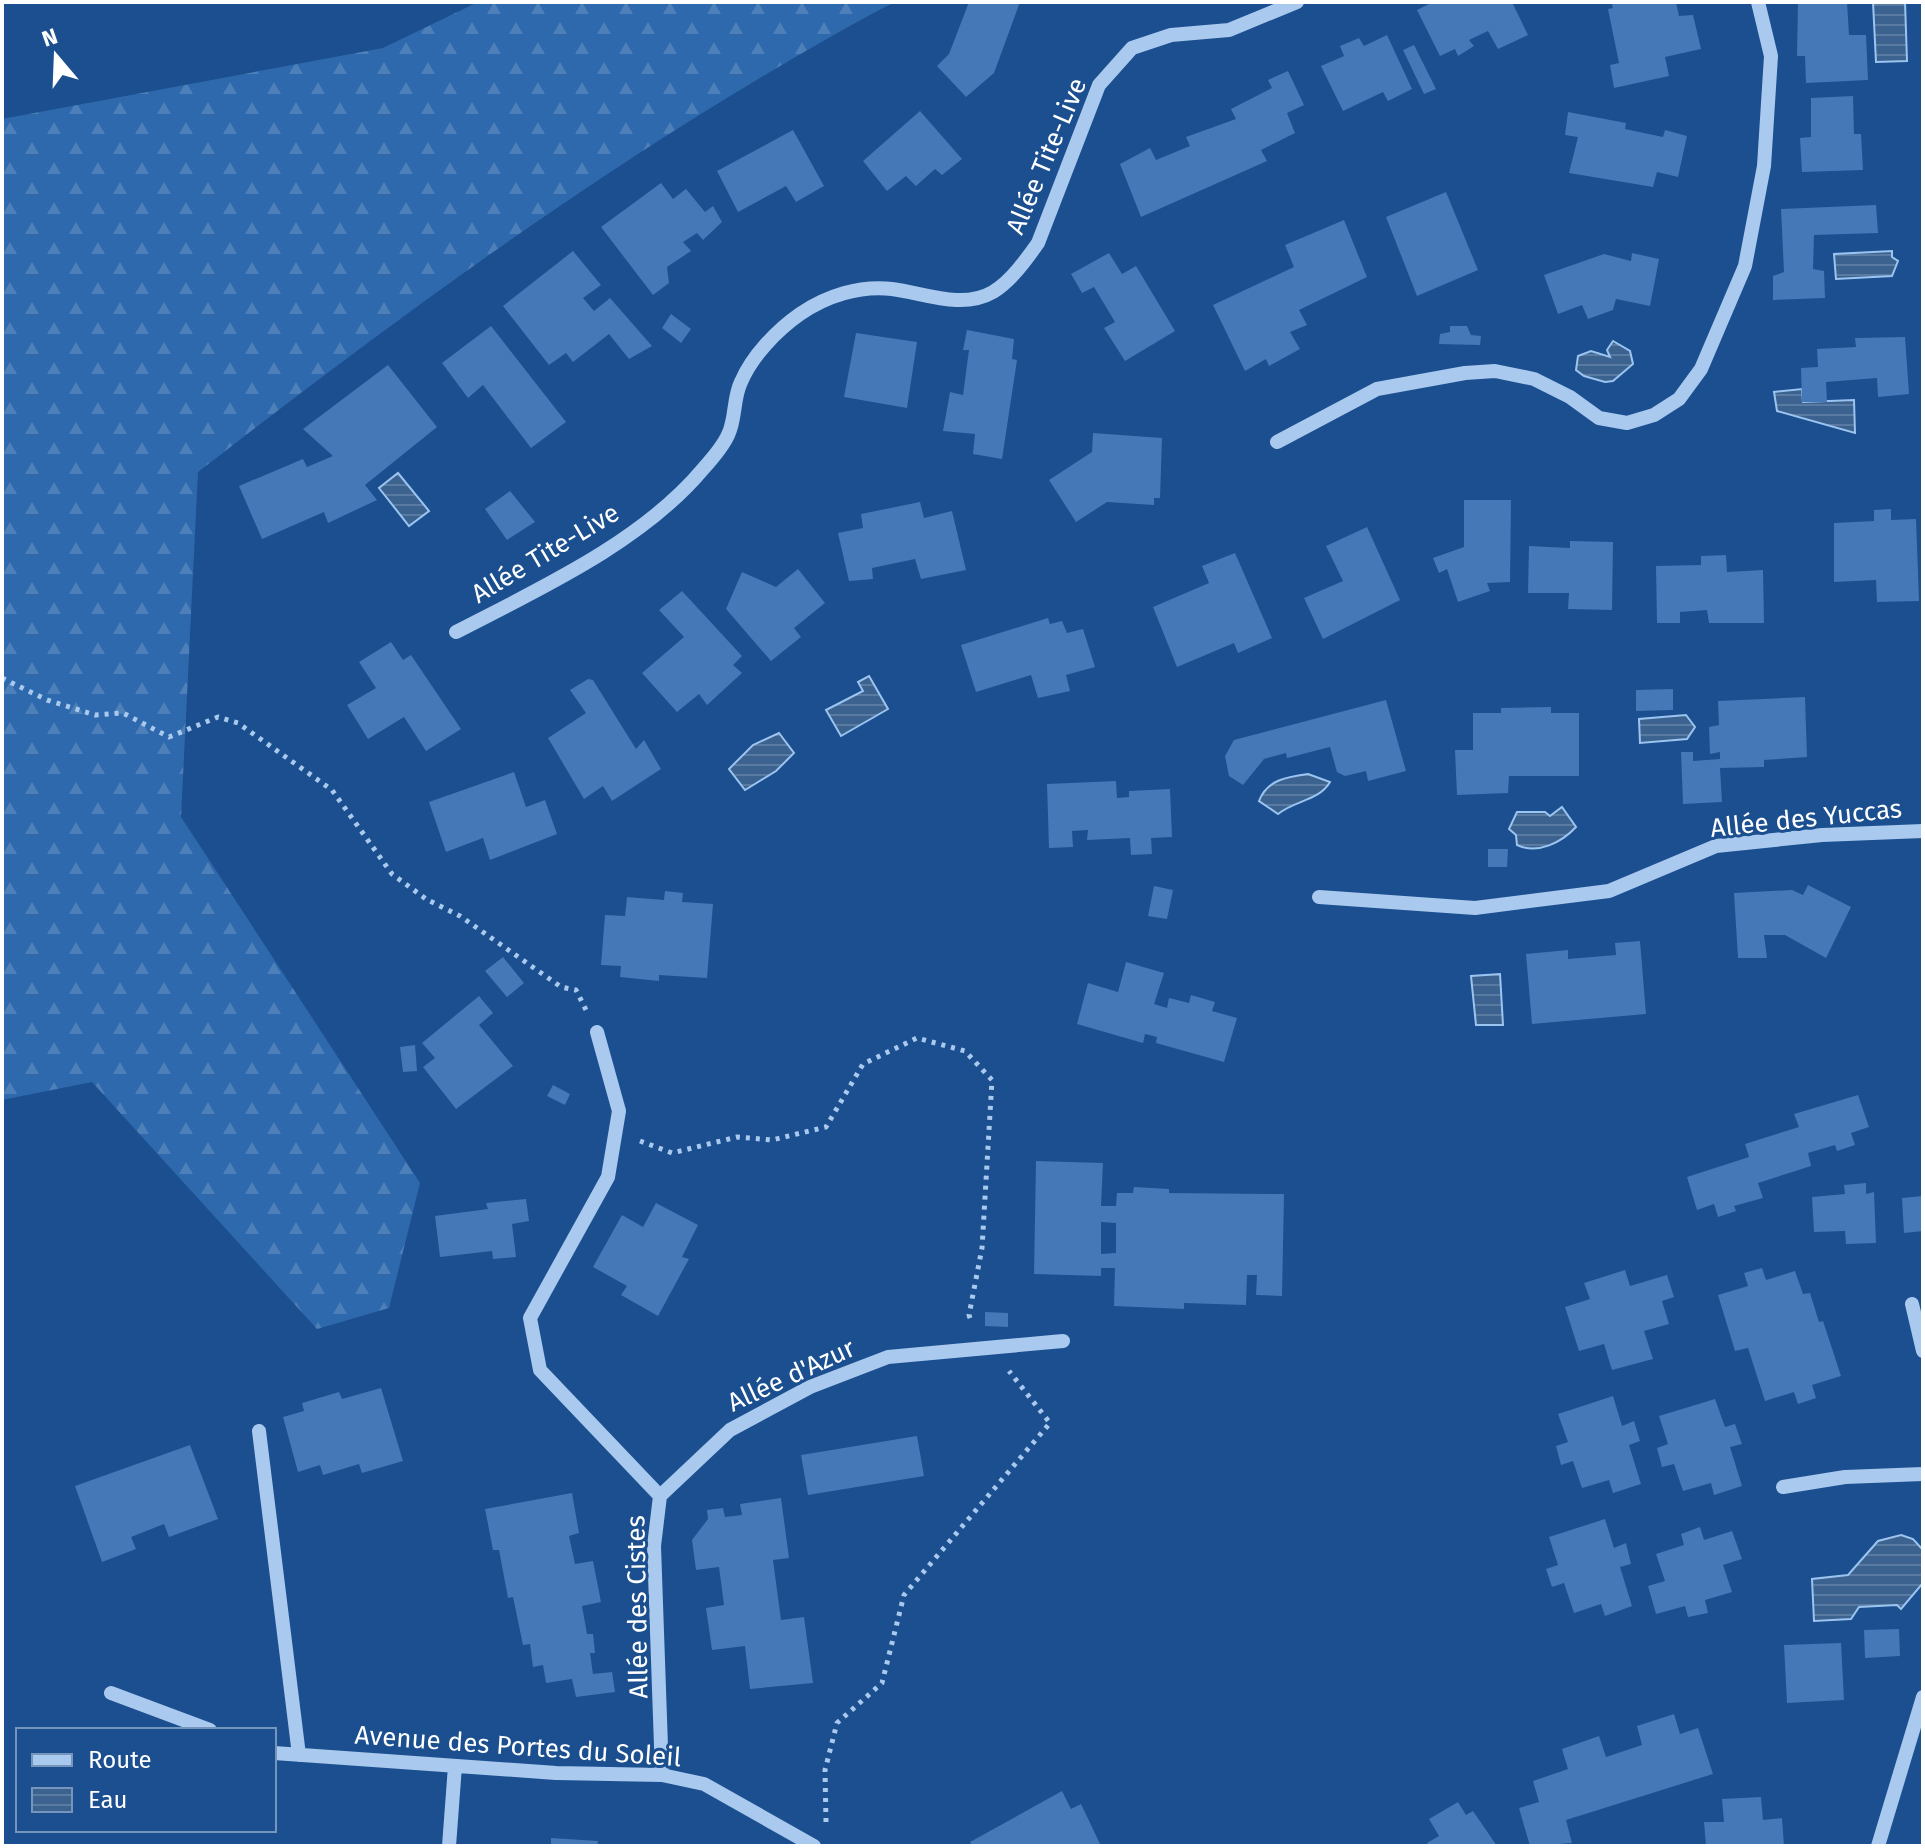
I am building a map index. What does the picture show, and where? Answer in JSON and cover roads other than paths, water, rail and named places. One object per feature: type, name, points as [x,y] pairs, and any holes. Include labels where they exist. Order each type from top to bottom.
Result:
[{"type":"street","name":"Allée Tite-Live","points":[[456,632],[551,583],[627,535],[702,470],[729,434],[740,382],[768,342],[800,314],[835,294],[856,291],[889,289],[964,300],[992,292],[1022,266],[1038,243],[1099,85],[1132,48],[1171,35],[1229,30],[1297,2]]},
{"type":"street","points":[[1277,442],[1377,389],[1454,375],[1495,371],[1534,379],[1570,397],[1599,418],[1627,423],[1654,415],[1679,399],[1701,369],[1745,266],[1764,166],[1771,56],[1758,2]]},
{"type":"street","name":"Allée des Yuccas","points":[[1319,897],[1475,908],[1609,891],[1716,846],[1822,835],[1923,831]]},
{"type":"street","name":"Allée des Cistes","points":[[597,1032],[619,1111],[608,1177],[530,1318],[540,1370],[660,1496],[654,1546],[662,1775]]},
{"type":"street","points":[[1912,1304],[1923,1351]]},
{"type":"street","name":"Allée d'Azur","points":[[660,1496],[730,1430],[810,1387],[888,1357],[1063,1341]]},
{"type":"street","points":[[259,1431],[299,1755]]},
{"type":"street","points":[[1783,1487],[1845,1477],[1923,1474]]},
{"type":"street","points":[[111,1693],[205,1728]]},
{"type":"street","points":[[1878,1846],[1923,1697]]},
{"type":"street","name":"Avenue des Portes du Soleil","points":[[276,1753],[556,1773],[662,1775],[704,1784],[814,1846]]},
{"type":"street","points":[[449,1846],[455,1766]]},
{"type":"water","points":[[1873,2],[1905,2],[1907,61],[1876,62]]},
{"type":"water","points":[[1892,251],[1892,257],[1898,261],[1892,276],[1836,279],[1834,254]]},
{"type":"water","points":[[1613,341],[1630,351],[1633,364],[1613,381],[1584,376],[1576,370],[1578,356],[1591,351],[1610,357],[1607,350]]},
{"type":"water","points":[[1802,389],[1803,402],[1854,400],[1855,433],[1777,411],[1774,392]]},
{"type":"water","points":[[398,473],[429,511],[409,526],[379,488]]},
{"type":"water","points":[[869,676],[888,709],[841,736],[826,710],[863,691],[858,682]]},
{"type":"water","points":[[1686,715],[1695,727],[1687,739],[1640,743],[1639,719]]},
{"type":"water","points":[[779,733],[794,753],[776,771],[745,790],[729,769],[753,745]]},
{"type":"water","points":[[1308,774],[1330,782],[1320,793],[1278,814],[1259,801],[1272,784]]},
{"type":"water","points":[[1562,807],[1576,827],[1557,842],[1541,848],[1517,845],[1516,835],[1509,829],[1517,812],[1545,812],[1550,816]]},
{"type":"water","points":[[1500,974],[1503,1025],[1476,1025],[1471,976]]},
{"type":"water","points":[[1901,1535],[1913,1539],[1923,1550],[1923,1583],[1901,1609],[1897,1605],[1859,1607],[1851,1619],[1814,1621],[1812,1579],[1848,1575],[1878,1541]]}]
